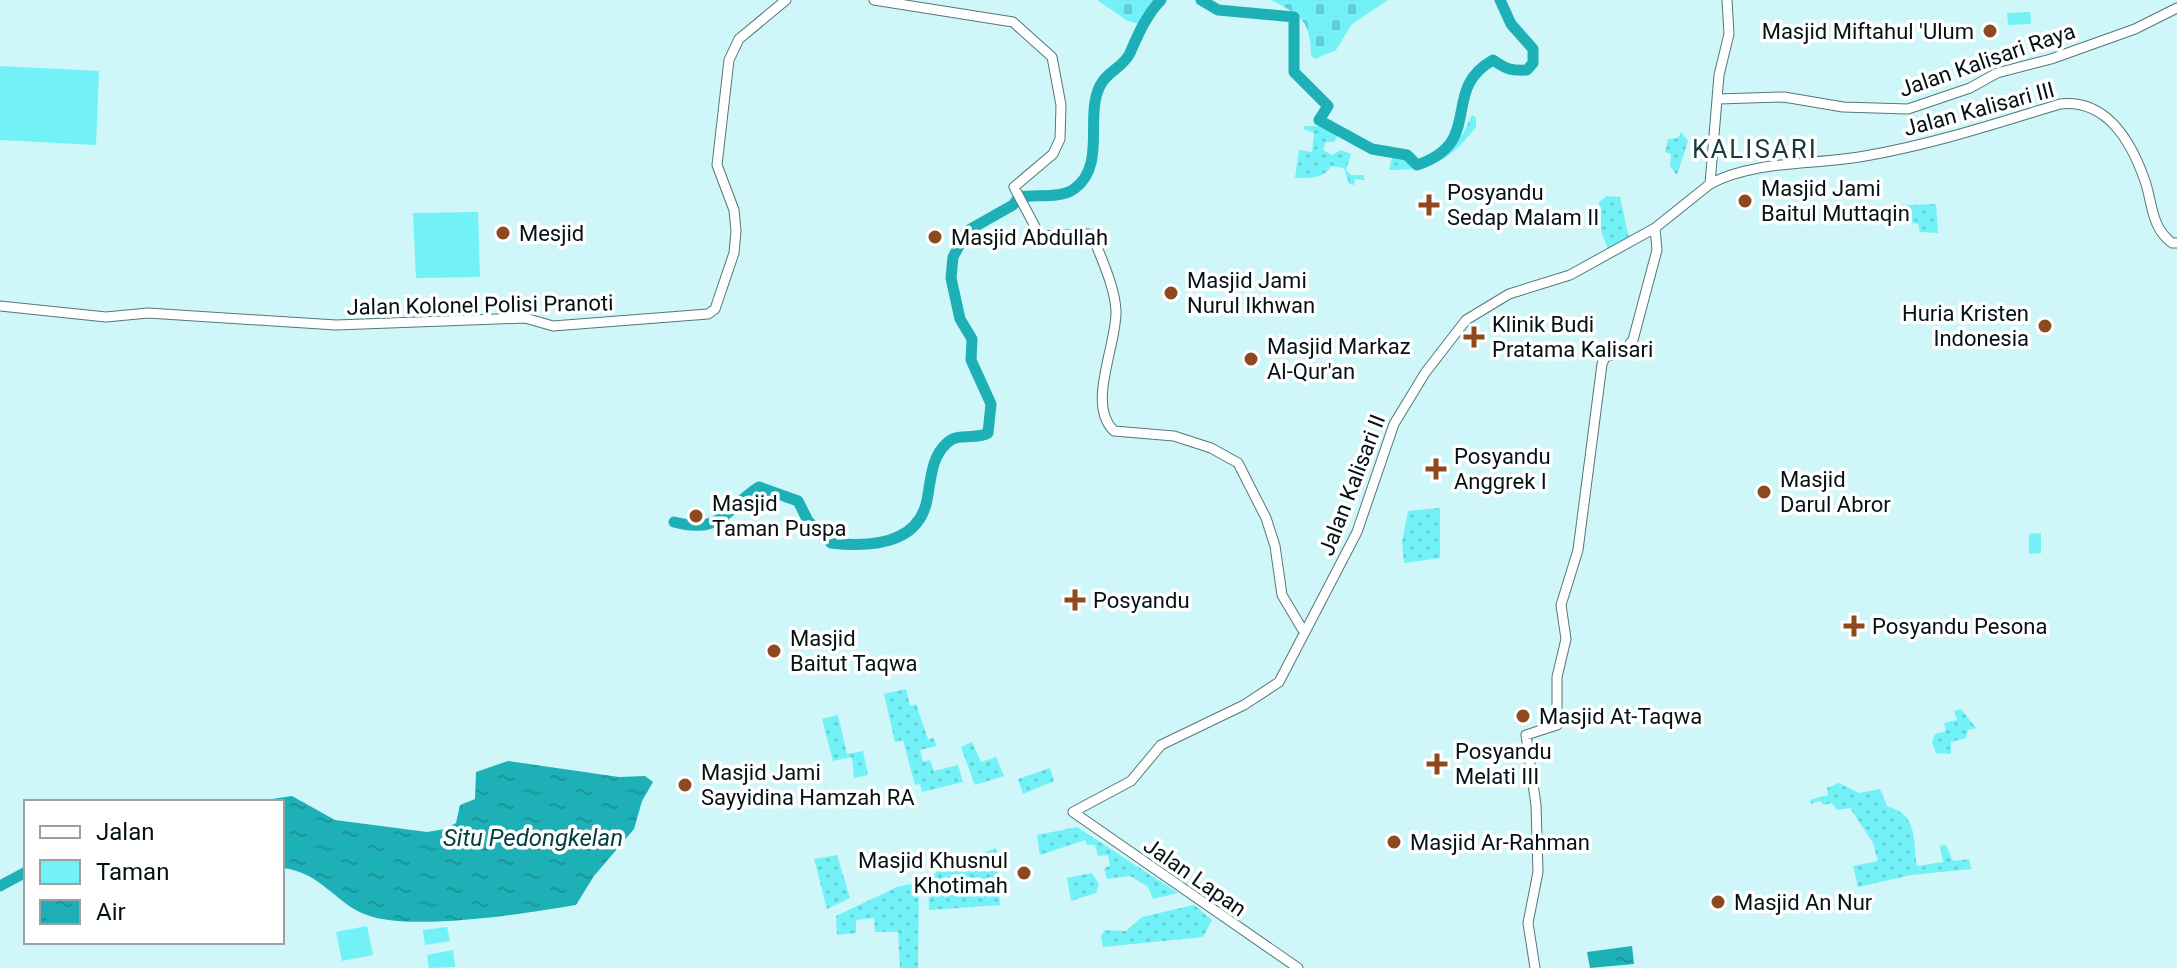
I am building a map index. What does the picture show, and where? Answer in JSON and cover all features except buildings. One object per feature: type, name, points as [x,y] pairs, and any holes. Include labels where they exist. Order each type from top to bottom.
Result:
[{"type":"street","name":"Jalan Kolonel Polisi Pranoti","points":[[0,306],[106,317],[172,314],[336,325],[525,318],[553,326],[708,314],[715,309],[735,247],[736,221],[717,165],[729,60],[739,39],[786,0]]},
{"type":"street","points":[[874,0],[1013,22],[1052,57],[1061,105],[1060,139],[1053,154],[1018,193],[1040,236],[1084,233],[1093,237],[1114,294],[1114,332],[1102,407],[1107,424],[1120,433],[1153,432],[1186,440],[1234,460],[1263,509],[1275,546],[1282,595],[1304,632]]},
{"type":"street","points":[[1535,968],[1528,923],[1538,872],[1536,817],[1526,735],[1557,725],[1557,677],[1566,639],[1561,605],[1578,550],[1602,364],[1605,357],[1625,350],[1633,340],[1657,250],[1655,228],[1710,184],[1719,75],[1729,34],[1727,0]]},
{"type":"street","name":"Jalan Kalisari Raya","points":[[1718,99],[1784,97],[1843,107],[1908,109],[1970,88],[1997,73],[2135,29],[2177,8]]},
{"type":"street","name":"Jalan Kalisari III","points":[[1710,184],[1747,170],[1862,157],[1946,140],[2060,104],[2079,102],[2097,108],[2121,134],[2144,180],[2157,229],[2172,243],[2177,243]]},
{"type":"street","name":"Jalan Kalisari II","points":[[1073,812],[1131,781],[1161,745],[1244,705],[1279,682],[1355,537],[1394,424],[1458,328],[1496,300],[1567,277],[1655,228]]},
{"type":"street","name":"Jalan Lapan","points":[[1073,812],[1298,968]]},
{"type":"green space","points":[[1097,0],[1157,0],[1142,25],[1128,21]]},
{"type":"green space","points":[[1271,0],[1388,0],[1352,24],[1336,50],[1315,59],[1311,55],[1309,34],[1302,20]]},
{"type":"green space","points":[[2030,12],[2031,24],[2008,25],[2007,13]]},
{"type":"green space","points":[[0,66],[99,71],[96,145],[0,140]]},
{"type":"green space","points":[[1472,115],[1476,118],[1476,127],[1448,156],[1417,168],[1389,170],[1393,153],[1407,157],[1417,167],[1443,154],[1463,134]]},
{"type":"green space","points":[[1305,126],[1324,126],[1338,135],[1334,142],[1326,142],[1323,150],[1332,155],[1341,150],[1351,154],[1346,170],[1351,175],[1364,175],[1364,180],[1355,179],[1354,185],[1349,184],[1344,168],[1331,166],[1320,176],[1295,178],[1299,150],[1312,152],[1314,133],[1303,129]]},
{"type":"green space","points":[[1681,132],[1688,141],[1677,175],[1670,166],[1671,154],[1665,152],[1668,139],[1678,138]]},
{"type":"green space","points":[[1607,196],[1620,197],[1629,238],[1608,249],[1601,231],[1599,202]]},
{"type":"green space","points":[[1936,204],[1938,233],[1920,232],[1918,224],[1888,220],[1887,206]]},
{"type":"green space","points":[[478,212],[480,277],[416,278],[413,213]]},
{"type":"green space","points":[[1440,508],[1440,558],[1404,563],[1402,542],[1408,511]]},
{"type":"green space","points":[[2041,533],[2041,553],[2029,554],[2029,534]]},
{"type":"green space","points":[[906,689],[910,706],[916,704],[928,739],[934,738],[936,746],[920,750],[923,762],[930,760],[934,771],[958,765],[963,782],[922,792],[920,784],[915,785],[903,740],[895,742],[884,694]]},
{"type":"green space","points":[[1961,709],[1976,728],[1968,730],[1966,738],[1951,742],[1951,754],[1936,753],[1932,742],[1935,734],[1946,731],[1944,723],[1957,720],[1954,711]]},
{"type":"green space","points":[[838,715],[847,754],[863,751],[868,775],[854,778],[852,757],[833,761],[822,719]]},
{"type":"green space","points":[[972,742],[981,762],[996,757],[1004,776],[975,785],[961,747]]},
{"type":"green space","points":[[1050,768],[1054,781],[1023,794],[1018,779]]},
{"type":"green space","points":[[1839,783],[1859,793],[1880,789],[1887,806],[1897,810],[1909,822],[1917,866],[1943,862],[1940,846],[1946,845],[1953,861],[1969,859],[1971,869],[1911,875],[1858,887],[1853,866],[1878,861],[1873,843],[1850,808],[1837,810],[1832,803],[1824,805],[1820,801],[1811,804],[1810,800],[1828,795],[1827,788]]},
{"type":"green space","points":[[1077,827],[1178,893],[1153,899],[1148,887],[1130,876],[1107,879],[1104,868],[1110,866],[1108,855],[1098,856],[1095,845],[1087,845],[1085,840],[1040,855],[1037,835]]},
{"type":"green space","points":[[996,848],[1000,905],[929,910],[928,879],[943,867]]},
{"type":"green space","points":[[837,855],[850,898],[827,909],[814,859]]},
{"type":"green space","points":[[1092,873],[1099,884],[1096,893],[1071,901],[1067,878]]},
{"type":"green space","points":[[919,882],[918,968],[900,968],[898,932],[875,932],[874,918],[856,920],[856,933],[837,935],[836,916],[897,887]]},
{"type":"green space","points":[[1194,905],[1212,920],[1203,937],[1103,947],[1101,936],[1105,930],[1126,931],[1142,917]]},
{"type":"green space","points":[[367,926],[373,955],[342,961],[336,932]]},
{"type":"green space","points":[[447,927],[450,941],[425,945],[423,930]]},
{"type":"green space","points":[[453,950],[455,967],[429,968],[427,955]]},
{"type":"water","name":"Situ Pedongkelan","points":[[508,761],[619,777],[645,776],[653,782],[642,801],[634,829],[594,876],[576,905],[440,921],[387,920],[356,910],[308,875],[284,868],[284,800],[265,800],[292,796],[335,820],[427,832],[445,829],[456,823],[460,805],[475,799],[476,772]]},
{"type":"water","points":[[1632,946],[1634,964],[1590,968],[1587,952]]},
{"type":"waterway","points":[[674,522],[690,525],[713,522],[759,487],[798,501],[808,521],[831,543],[875,543],[902,535],[913,527],[922,515],[935,462],[942,449],[957,438],[988,433],[991,404],[971,360],[972,339],[960,319],[951,278],[953,257],[967,231],[1013,205],[1019,197],[1062,194],[1083,181],[1092,160],[1095,102],[1101,84],[1126,59],[1139,32],[1161,0]]},
{"type":"waterway","points":[[1201,0],[1218,10],[1294,17],[1294,72],[1328,106],[1319,120],[1372,149],[1407,155],[1417,165],[1438,155],[1450,143],[1457,130],[1468,86],[1477,72],[1493,60],[1517,70],[1527,70],[1533,63],[1533,49],[1511,24],[1500,0]]},
{"type":"waterway","points":[[0,886],[24,873]]},
{"type":"place","name":"Masjid Miftahul 'Ulum","points":[[1990,31]]},
{"type":"place","name":"Masjid Jami Baitul Muttaqin","points":[[1745,201]]},
{"type":"place","name":"Posyandu Sedap Malam II","points":[[1429,205]]},
{"type":"place","name":"Mesjid","points":[[503,233]]},
{"type":"place","name":"Masjid Abdullah","points":[[935,237]]},
{"type":"place","name":"Masjid Jami Nurul Ikhwan","points":[[1171,293]]},
{"type":"place","name":"Huria Kristen Indonesia","points":[[2045,326]]},
{"type":"place","name":"Klinik Budi Pratama Kalisari","points":[[1474,337]]},
{"type":"place","name":"Masjid Markaz Al-Qur'an","points":[[1251,359]]},
{"type":"place","name":"Posyandu Anggrek I","points":[[1436,469]]},
{"type":"place","name":"Masjid Darul Abror","points":[[1764,492]]},
{"type":"place","name":"Masjid Taman Puspa","points":[[696,516]]},
{"type":"place","name":"Posyandu","points":[[1075,600]]},
{"type":"place","name":"Posyandu Pesona","points":[[1854,626]]},
{"type":"place","name":"Masjid Baitut Taqwa","points":[[774,651]]},
{"type":"place","name":"Masjid At-Taqwa","points":[[1523,716]]},
{"type":"place","name":"Posyandu Melati III","points":[[1437,764]]},
{"type":"place","name":"Masjid Jami Sayyidina Hamzah RA","points":[[685,785]]},
{"type":"place","name":"Masjid Ar-Rahman","points":[[1394,842]]},
{"type":"place","name":"Masjid Khusnul Khotimah","points":[[1024,873]]},
{"type":"place","name":"Masjid An Nur","points":[[1718,902]]},
{"type":"district","name":"KALISARI","points":[[1755,149]]}]
